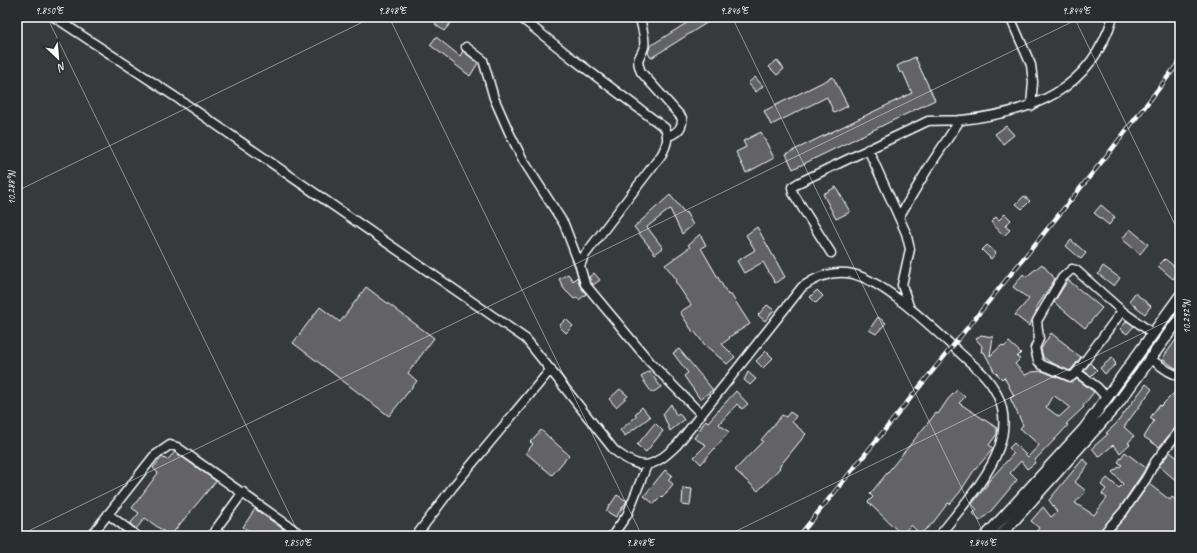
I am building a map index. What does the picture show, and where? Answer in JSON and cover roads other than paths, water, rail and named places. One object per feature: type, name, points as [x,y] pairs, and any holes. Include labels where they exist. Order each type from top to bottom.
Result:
[{"type":"street","points":[[54,17],[189,106],[526,339],[551,368],[614,450],[630,463],[647,465],[662,460],[677,445],[802,287],[816,277],[831,273],[843,273],[871,280],[909,306],[990,381],[1002,407],[1004,424],[1002,441],[995,462],[939,536]]},
{"type":"street","points":[[520,17],[572,59],[665,128],[668,136],[667,145],[662,154],[584,256],[580,266]]},
{"type":"street","points":[[640,17],[644,40],[644,47],[638,56],[638,63],[641,72],[682,118],[680,129],[668,136]]},
{"type":"street","points":[[1010,17],[1031,65],[1033,82],[1031,106]]},
{"type":"street","points":[[831,253],[793,193],[792,187],[928,121],[944,119],[960,120],[1031,106],[1071,84],[1097,53],[1113,17]]},
{"type":"street","points":[[466,47],[483,60],[494,98],[509,132],[522,160],[564,224],[580,266],[585,284],[650,362],[701,414]]},
{"type":"street","points":[[899,217],[926,170],[960,120]]},
{"type":"street","points":[[868,149],[906,233],[910,250],[902,285],[909,306]]},
{"type":"street","points":[[1122,311],[1076,373],[1070,377],[1042,365],[1036,355],[1035,348],[1039,339],[1037,321],[1062,278],[1072,269],[1076,270],[1122,311],[1152,333]]},
{"type":"street","points":[[986,536],[1084,429],[1180,296]]},
{"type":"street","points":[[1000,536],[1116,406],[1180,318]]},
{"type":"street","points":[[1150,358],[1168,371],[1180,377]]},
{"type":"street","points":[[416,536],[452,488],[551,368]]},
{"type":"street","points":[[1076,373],[1097,387],[1106,397]]},
{"type":"street","points":[[1110,536],[1106,531],[1123,512],[1146,479],[1155,462],[1180,430]]},
{"type":"street","points":[[90,536],[154,456],[170,445],[177,447],[243,492],[303,536]]},
{"type":"street","points":[[612,536],[626,515],[647,465]]},
{"type":"street","points":[[223,536],[213,533],[243,492]]},
{"type":"street","points":[[108,514],[137,536]]},
{"type":"railway","points":[[799,536],[1112,149],[1180,61]]}]
